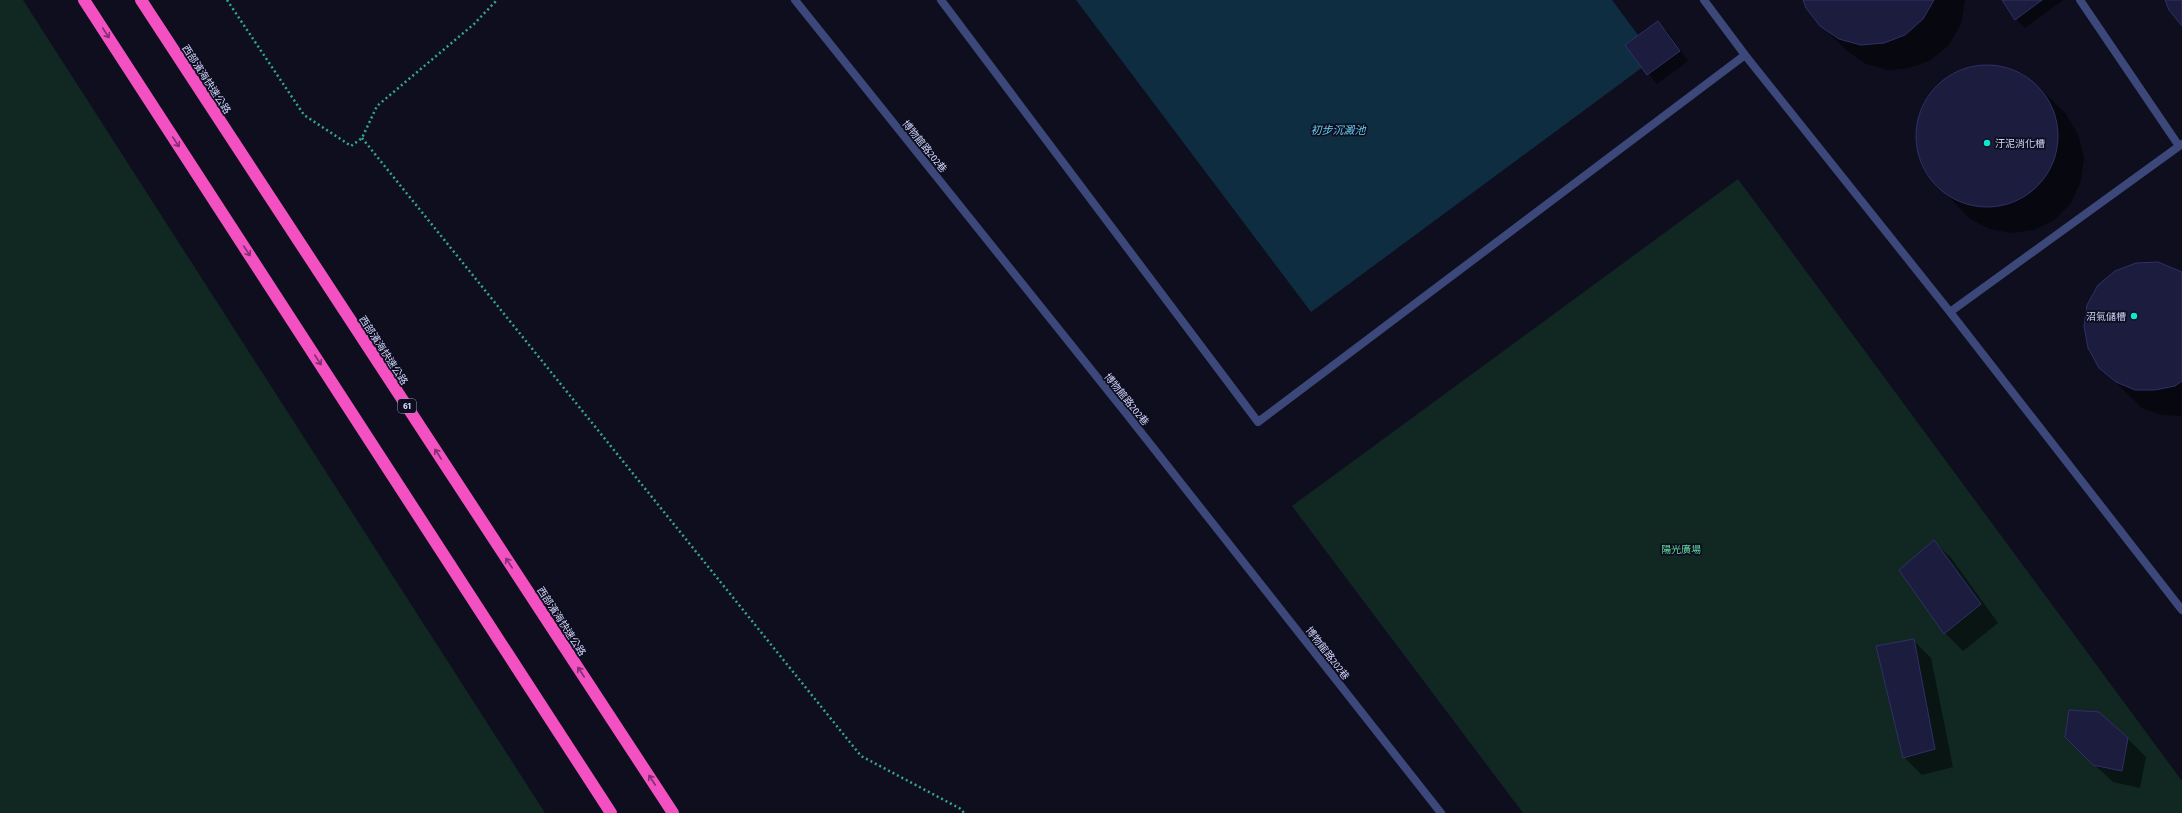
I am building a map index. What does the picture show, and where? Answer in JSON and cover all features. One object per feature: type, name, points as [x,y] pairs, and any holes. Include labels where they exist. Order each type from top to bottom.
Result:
[{"type":"highway","points":[[84,0],[611,813]]},
{"type":"highway","name":"西部濱海快速公路","points":[[141,0],[673,813]]},
{"type":"lane","name":"博物館路202巷","points":[[795,0],[1130,418],[1441,813]]},
{"type":"lane","points":[[941,0],[1258,422],[1745,55]]},
{"type":"lane","points":[[1704,0],[1745,55],[1950,312],[2182,610]]},
{"type":"lane","points":[[1950,312],[2180,145],[2080,0]]},
{"type":"path","points":[[227,0],[304,115],[351,146],[362,138],[377,106],[474,24],[497,0]]},
{"type":"path","points":[[362,138],[861,756],[961,809],[964,813]]},
{"type":"green space","points":[[0,0],[23,0],[545,813],[0,813]]},
{"type":"green space","name":"陽光廣場","points":[[1738,179],[2182,781],[2182,813],[1523,813],[1292,506]]},
{"type":"water","name":"初步沉澱池","points":[[1076,0],[1612,0],[1655,58],[1311,312]]},
{"type":"building","points":[[1803,0],[1934,0],[1923,19],[1905,35],[1884,43],[1861,45],[1839,39],[1820,26],[1806,8]]},
{"type":"building","points":[[2002,0],[2042,0],[2015,20]]},
{"type":"building","points":[[2165,0],[2182,0],[2182,26],[2169,10]]},
{"type":"building","points":[[1658,21],[1680,51],[1647,75],[1625,45]]},
{"type":"building","name":"汙泥消化槽","points":[[1980,65],[1994,65],[2021,73],[2042,91],[2053,109],[2057,122],[2057,150],[2050,170],[2032,191],[2021,199],[2008,204],[1994,207],[1980,207],[1953,199],[1932,181],[1924,170],[1919,157],[1916,143],[1916,129],[1924,102],[1942,81],[1953,73],[1966,68]]},
{"type":"building","name":"沼氣儲槽","points":[[2158,262],[2182,272],[2182,381],[2175,386],[2155,390],[2135,390],[2116,382],[2099,368],[2088,348],[2084,326],[2087,305],[2098,285],[2115,271],[2136,263]]},
{"type":"building","points":[[1934,540],[1981,604],[1944,634],[1899,570]]},
{"type":"building","points":[[1914,639],[1935,749],[1903,758],[1876,646]]},
{"type":"building","points":[[2069,710],[2099,712],[2128,738],[2122,771],[2093,765],[2065,737]]},
{"type":"place","name":"汙泥消化槽","points":[[1987,143]]},
{"type":"place","name":"沼氣儲槽","points":[[2134,316]]}]
